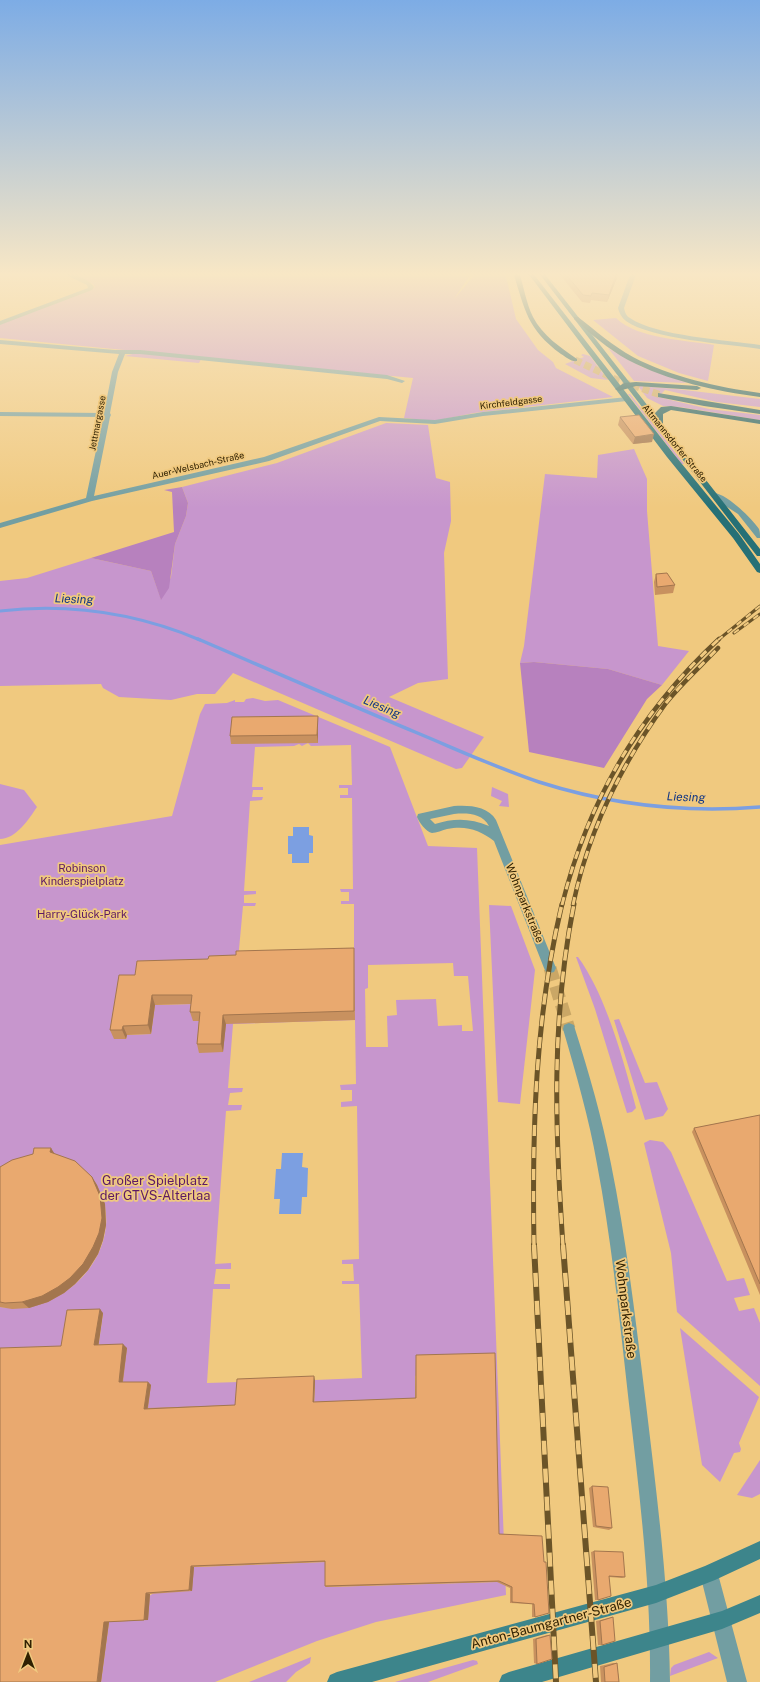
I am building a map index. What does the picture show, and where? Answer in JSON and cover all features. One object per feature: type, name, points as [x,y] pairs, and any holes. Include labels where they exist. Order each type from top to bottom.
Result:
[{"type":"highway","points":[[562,350],[575,360]]},
{"type":"highway","points":[[619,350],[643,364],[688,380],[744,393]]},
{"type":"highway","points":[[620,389],[627,385],[642,384],[760,395]]},
{"type":"highway","points":[[661,394],[715,406],[760,412]]},
{"type":"highway","points":[[660,425],[659,413],[662,410],[671,408],[760,422]]},
{"type":"main road","name":"Altmannsdorfer Straße","points":[[590,350],[682,470],[720,515],[760,570]]},
{"type":"main road","name":"Altmannsdorfer Straße","points":[[601,350],[760,554]]},
{"type":"main road","name":"Anton-Baumgartner-Straße","points":[[336,1682],[656,1594],[709,1574],[760,1550]]},
{"type":"main road","points":[[509,1682],[722,1620],[760,1604]]},
{"type":"street","points":[[104,350],[140,352],[387,377],[402,381]]},
{"type":"street","name":"Jettmargasse","points":[[90,499],[108,415],[115,372],[123,352]]},
{"type":"street","name":"Kirchfeldgasse","points":[[398,420],[435,422],[490,413],[627,399]]},
{"type":"street","points":[[0,414],[108,415]]},
{"type":"street","name":"Auer-Welsbach-Straße","points":[[0,526],[90,499],[266,459],[380,419],[386,418],[398,420]]},
{"type":"street","name":"Altmannsdorfer Straße","points":[[715,495],[741,512],[760,536]]},
{"type":"street","name":"Wohnparkstraße","points":[[499,840],[481,827],[466,823],[451,824],[433,829],[422,817],[445,810],[460,809],[486,815],[492,822],[550,968]]},
{"type":"street","name":"Wohnparkstraße","points":[[569,1029],[587,1089],[604,1162],[614,1217],[653,1537],[660,1638],[660,1682]]},
{"type":"street","points":[[709,1574],[737,1682]]},
{"type":"green space","points":[[129,350],[539,350],[553,362],[556,368],[613,397],[474,413],[434,421],[404,418],[413,378]]},
{"type":"green space","points":[[610,350],[642,367],[687,383],[634,381]]},
{"type":"green space","points":[[631,350],[713,350],[708,381],[679,373],[638,356]]},
{"type":"green space","points":[[136,353],[201,359],[199,363],[125,356]]},
{"type":"green space","points":[[583,354],[590,356],[608,380],[591,378],[565,364],[584,357],[581,355]]},
{"type":"green space","points":[[638,386],[760,399],[760,407],[717,402],[665,390],[658,397],[709,409],[760,415],[760,420],[680,407],[663,406],[647,398]]},
{"type":"green space","points":[[628,394],[630,394],[684,464],[682,464]]},
{"type":"green space","points":[[386,423],[428,425],[436,478],[450,482],[451,521],[444,553],[448,679],[418,683],[389,697],[484,737],[462,768],[456,769],[233,673],[215,694],[197,694],[171,700],[119,697],[103,688],[101,684],[0,686],[0,581],[27,578],[91,558],[151,571],[161,599],[171,577],[175,544],[186,516],[188,503],[182,487],[277,463]]},
{"type":"green space","points":[[634,449],[647,479],[647,511],[658,646],[689,651],[662,685],[608,669],[534,662],[520,663],[524,646],[545,474],[597,478],[598,455]]},
{"type":"green space","name":"Harry-Glück-Park","points":[[253,698],[265,701],[278,700],[390,747],[428,846],[477,848],[506,1595],[376,1622],[317,1641],[215,1682],[101,1682],[109,1622],[194,1567],[326,1562],[327,1587],[497,1582],[417,1375],[415,1376],[415,1401],[314,1406],[315,1380],[362,1378],[359,1284],[342,1284],[342,1281],[354,1281],[353,1264],[342,1264],[342,1260],[359,1259],[357,1106],[341,1107],[341,1102],[352,1101],[352,1090],[341,1090],[340,1085],[356,1084],[355,1020],[233,1024],[228,1088],[243,1088],[242,1092],[230,1093],[228,1105],[242,1105],[241,1110],[226,1111],[215,1264],[231,1263],[231,1269],[216,1269],[214,1284],[230,1284],[230,1289],[213,1289],[207,1383],[239,1382],[237,1408],[147,1412],[122,1386],[98,1349],[103,1314],[65,1350],[0,1352],[0,1307],[18,1308],[37,1305],[54,1298],[70,1288],[84,1275],[95,1260],[102,1243],[106,1220],[105,1204],[0,1178],[0,845],[172,816],[200,714],[205,704],[227,703],[235,700],[235,702],[244,702],[246,699]],"holes":[[[308,743],[311,746],[351,745],[352,785],[339,785],[339,788],[348,788],[348,795],[340,795],[340,798],[352,798],[353,889],[340,889],[341,892],[349,892],[349,901],[341,901],[341,904],[354,904],[354,957],[238,960],[243,906],[255,906],[256,903],[244,903],[244,895],[256,894],[256,891],[244,891],[250,801],[262,800],[263,797],[252,797],[253,790],[263,790],[263,787],[252,787],[255,747],[294,746],[299,744],[302,746]],[[453,963],[454,976],[468,976],[473,1031],[462,1031],[462,1025],[438,1026],[436,999],[396,1000],[397,1015],[387,1016],[388,1047],[366,1047],[365,989],[368,988],[368,965]],[[141,970],[228,993],[195,1004],[155,1005],[151,1034],[127,1035],[126,1039],[115,1039]]]},
{"type":"green space","points":[[0,784],[24,790],[37,807],[22,828],[11,836],[0,839]]},
{"type":"green space","points":[[492,787],[508,794],[509,807],[499,806],[502,801],[491,796]]},
{"type":"green space","points":[[489,905],[511,906],[535,970],[520,1104],[498,1102]]},
{"type":"green space","points":[[576,957],[578,957],[597,990],[613,1030],[636,1108],[632,1112],[627,1113],[595,1009]]},
{"type":"green space","points":[[619,1019],[645,1083],[657,1082],[668,1109],[663,1116],[645,1120],[614,1020]]},
{"type":"green space","points":[[650,1140],[663,1142],[671,1152],[727,1281],[744,1278],[750,1295],[734,1298],[739,1311],[754,1308],[760,1323],[760,1386],[677,1312],[671,1253],[644,1143]]},
{"type":"green space","points":[[680,1328],[759,1397],[739,1443],[741,1449],[740,1452],[734,1453],[720,1482],[702,1465]]},
{"type":"green space","points":[[760,1460],[760,1494],[752,1498],[737,1495]]},
{"type":"green space","points":[[709,1652],[718,1658],[670,1676],[671,1668],[674,1665]]},
{"type":"green space","points":[[311,1657],[310,1663],[296,1672],[286,1682],[249,1682]]},
{"type":"green space","points":[[473,1660],[477,1661],[478,1664],[428,1682],[395,1682]]},
{"type":"shaded area","points":[[182,487],[188,503],[186,516],[175,544],[169,588],[161,600],[151,571],[91,558],[174,532],[172,492],[164,490]]},
{"type":"shaded area","points":[[534,662],[608,669],[662,685],[647,699],[604,768],[529,752],[520,663]]},
{"type":"water","points":[[293,827],[309,827],[309,835],[313,836],[313,853],[309,853],[309,863],[292,863],[292,854],[288,854],[288,836],[293,836]]},
{"type":"water","points":[[282,1153],[303,1153],[302,1167],[308,1168],[307,1197],[302,1197],[301,1214],[279,1214],[280,1199],[274,1199],[276,1169],[281,1169]]},
{"type":"building","points":[[639,415],[654,434],[635,437],[620,417]]},
{"type":"building","points":[[667,573],[675,585],[657,587],[656,574]]},
{"type":"building","points":[[318,716],[317,735],[230,736],[232,717]]},
{"type":"building","points":[[354,948],[354,1011],[223,1015],[221,1044],[197,1044],[200,1012],[190,1012],[192,995],[152,995],[148,1025],[123,1026],[122,1030],[110,1030],[119,975],[135,975],[137,961],[208,959],[209,956],[236,955],[236,951]]},
{"type":"building","points":[[760,1115],[760,1284],[694,1128]]},
{"type":"building","points":[[34,1148],[51,1148],[50,1152],[75,1161],[92,1177],[100,1196],[102,1218],[99,1233],[83,1264],[70,1278],[58,1287],[42,1296],[22,1302],[0,1302],[0,1167],[12,1160],[33,1154]]},
{"type":"building","points":[[100,1309],[94,1345],[123,1344],[119,1382],[148,1382],[144,1409],[235,1405],[237,1379],[314,1376],[313,1402],[416,1398],[416,1355],[495,1353],[499,1534],[542,1536],[544,1562],[546,1562],[549,1613],[535,1617],[534,1604],[512,1602],[512,1587],[499,1581],[325,1586],[325,1561],[191,1566],[189,1590],[146,1593],[144,1620],[104,1622],[97,1682],[0,1682],[0,1348],[61,1346],[67,1310]]},
{"type":"building","points":[[592,1486],[608,1487],[612,1528],[596,1526]]},
{"type":"building","points":[[594,1551],[623,1552],[625,1577],[609,1576],[611,1596],[598,1600]]},
{"type":"building","points":[[613,1617],[615,1641],[602,1645],[600,1621]]},
{"type":"building","points":[[550,1635],[552,1659],[537,1664],[536,1639]]},
{"type":"building","points":[[617,1663],[619,1682],[605,1682],[604,1667]]},
{"type":"waterway","name":"Liesing","points":[[0,611],[52,608],[102,612],[152,623],[200,640]]},
{"type":"waterway","name":"Liesing","points":[[198,639],[477,758],[539,782],[566,790],[621,802],[676,808],[732,809],[760,807]]},
{"type":"tunnel","points":[[575,360],[617,380],[661,395]]},
{"type":"tunnel","points":[[550,968],[569,1029]]},
{"type":"railway","points":[[718,640],[760,606]]},
{"type":"railway","points":[[734,633],[760,614]]},
{"type":"railway","points":[[562,905],[573,866],[586,830],[602,794],[620,760],[664,697],[690,667],[719,639]]},
{"type":"railway","points":[[573,905],[579,878],[597,825],[621,774],[650,726],[666,703],[718,648]]},
{"type":"railway","points":[[534,1245],[534,1160],[537,1074],[546,989],[562,904]]},
{"type":"railway","points":[[563,1246],[558,1160],[558,1032],[561,990],[574,904]]},
{"type":"railway","points":[[534,1245],[556,1682]]},
{"type":"railway","points":[[563,1245],[596,1682]]},
{"type":"park label","name":"Robinson Kinderspielplatz","points":[[82,874]]},
{"type":"park label","name":"Großer Spielplatz der GTVS-Alterlaa","points":[[155,1188]]}]
